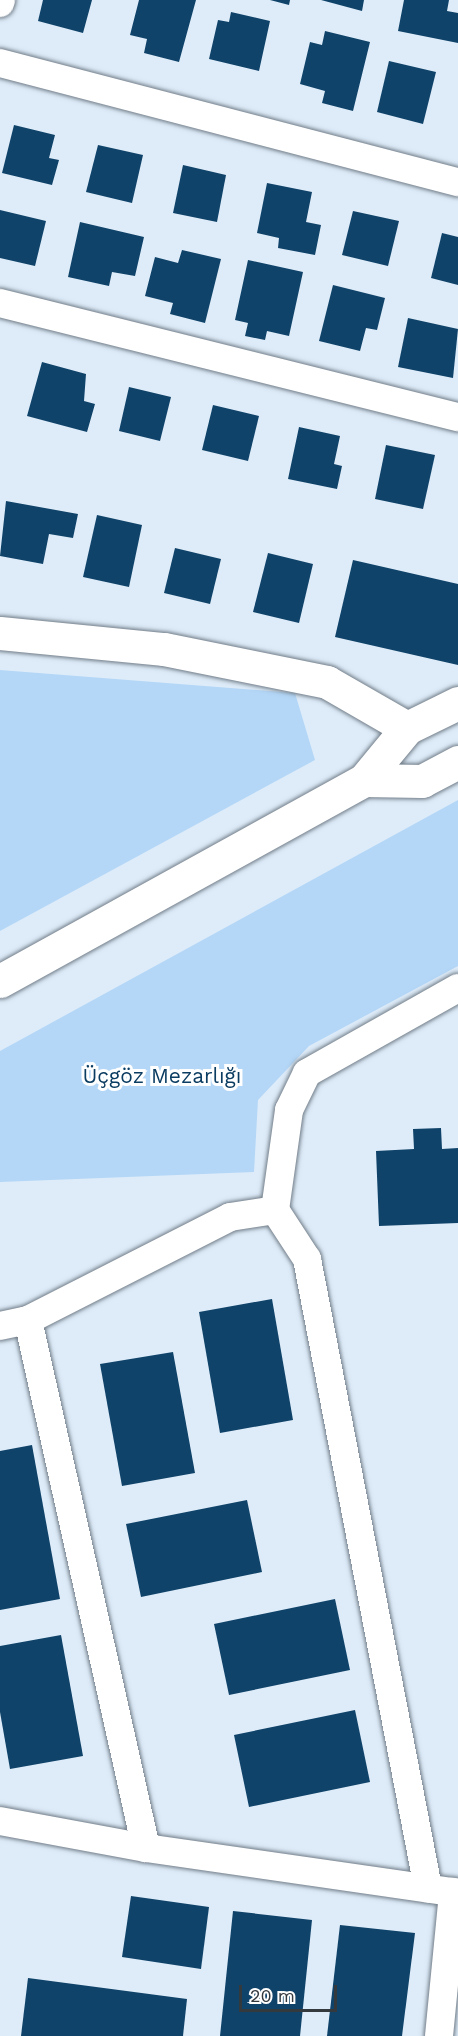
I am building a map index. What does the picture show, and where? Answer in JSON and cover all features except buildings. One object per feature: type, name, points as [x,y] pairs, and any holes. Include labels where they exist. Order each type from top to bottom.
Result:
[{"type":"main road","points":[[0,633],[164,649],[327,682],[407,728]]},
{"type":"main road","points":[[0,981],[364,780],[407,728],[458,703]]},
{"type":"main road","points":[[364,780],[422,781],[458,762]]},
{"type":"street","points":[[0,63],[458,182]]},
{"type":"street","points":[[0,303],[458,417]]},
{"type":"street","points":[[439,2036],[446,1891],[307,1259],[275,1210],[289,1110],[307,1073],[458,988]]},
{"type":"street","points":[[0,1326],[28,1320],[230,1217],[275,1210]]},
{"type":"street","points":[[28,1320],[146,1848]]},
{"type":"street","points":[[0,1821],[146,1848],[446,1891]]},
{"type":"green space","points":[[0,670],[295,693],[315,760],[0,931]]},
{"type":"green space","name":"Üçgöz Mezarlığı","points":[[458,800],[458,966],[309,1046],[258,1100],[254,1172],[0,1182],[0,1051]]}]
